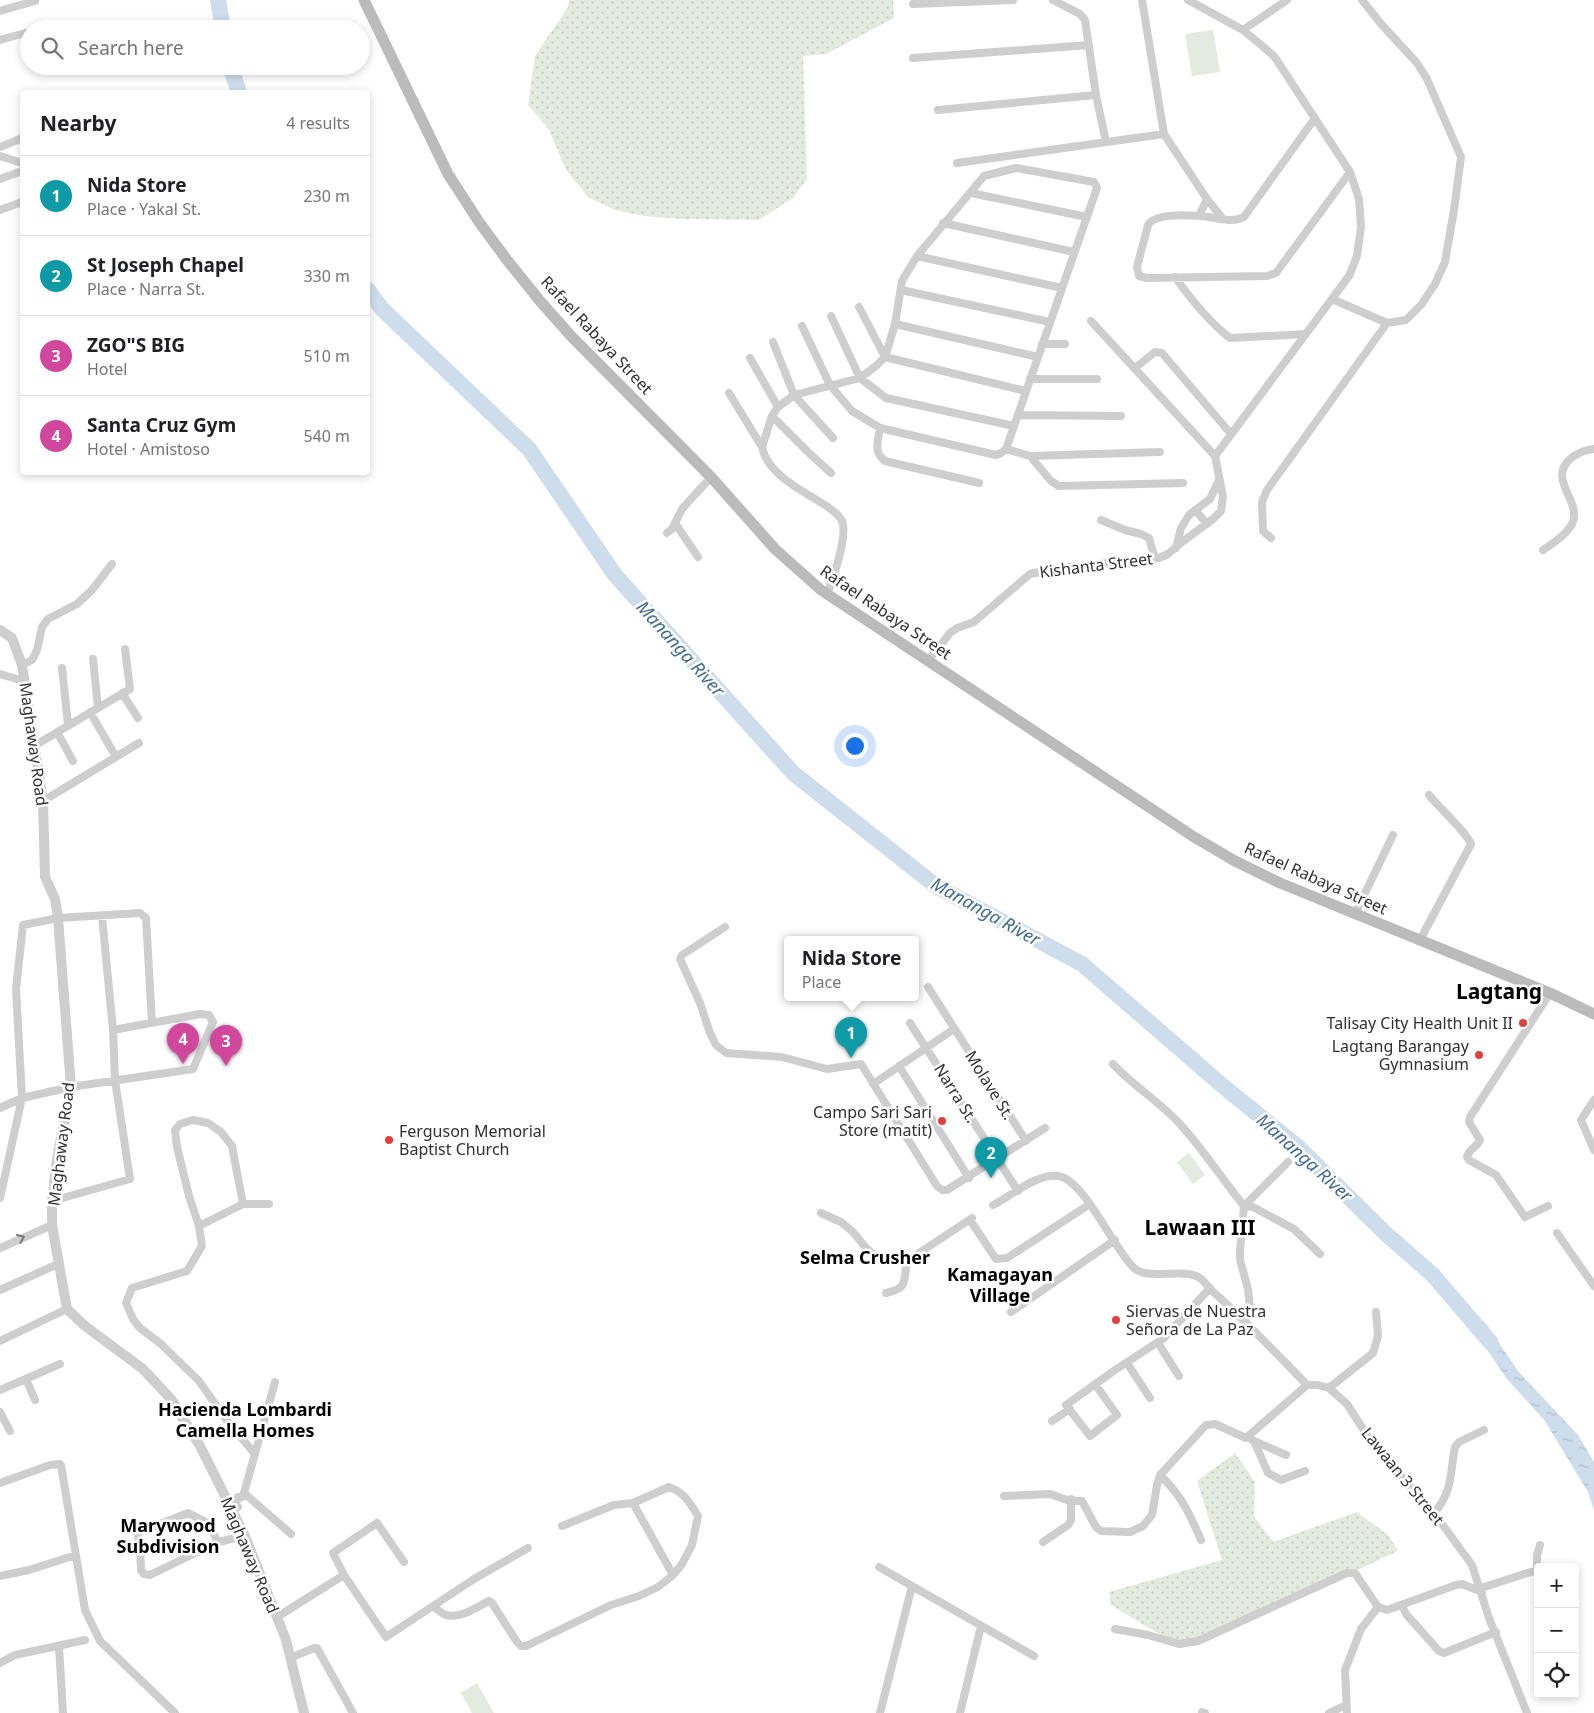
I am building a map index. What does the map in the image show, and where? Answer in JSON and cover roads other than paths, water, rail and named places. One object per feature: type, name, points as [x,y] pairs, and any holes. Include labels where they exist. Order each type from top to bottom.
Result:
[{"type":"main road","name":"Rafael Rabaya Street","points":[[364,0],[448,174],[479,222],[540,301],[571,336],[711,477],[775,548],[827,594],[1194,837],[1234,860],[1280,883],[1550,993],[1594,1014]]},
{"type":"street","points":[[913,4],[1009,0]]},
{"type":"street","points":[[1053,0],[1080,14],[1085,20],[1096,95],[1106,142]]},
{"type":"street","points":[[1142,0],[1164,134],[1207,199],[1223,219]]},
{"type":"street","points":[[1188,0],[1243,30],[1274,56],[1350,172],[1359,199],[1361,227],[1357,256],[1349,276],[1215,456]]},
{"type":"street","points":[[1243,30],[1287,0]]},
{"type":"street","points":[[1332,299],[1387,323],[1406,320],[1421,305],[1435,284],[1445,262],[1461,157],[1427,79],[1417,64],[1362,0]]},
{"type":"street","points":[[0,11],[36,1]]},
{"type":"street","points":[[0,40],[20,34]]},
{"type":"street","points":[[913,58],[1089,45]]},
{"type":"street","points":[[938,110],[1096,95]]},
{"type":"street","points":[[1315,118],[1240,219],[1200,216],[1159,217],[1151,220],[1137,267],[1139,276],[1147,278],[1267,276],[1276,273],[1350,172]]},
{"type":"street","points":[[957,164],[1164,134]]},
{"type":"street","points":[[0,147],[20,139]]},
{"type":"street","points":[[0,156],[20,162]]},
{"type":"street","points":[[762,447],[772,416],[778,407],[794,395],[830,385],[860,378],[885,357],[895,324],[902,282],[918,256],[943,223],[984,176],[1016,168],[1094,182],[1097,188],[1006,449],[1001,453],[996,455],[880,428],[852,411],[830,385],[802,326]]},
{"type":"street","points":[[0,179],[20,172]]},
{"type":"street","points":[[971,192],[1087,217]]},
{"type":"street","points":[[1200,216],[1207,199]]},
{"type":"street","points":[[0,210],[20,203]]},
{"type":"street","points":[[943,223],[1074,252]]},
{"type":"street","points":[[918,256],[1062,288]]},
{"type":"street","points":[[1175,277],[1231,342],[1306,334]]},
{"type":"street","points":[[901,290],[1050,322]]},
{"type":"street","points":[[859,307],[885,357],[1026,391]]},
{"type":"street","points":[[831,316],[860,378],[886,398],[1014,426]]},
{"type":"street","points":[[1091,321],[1215,456],[1219,480],[1214,494],[1192,513],[1203,526]]},
{"type":"street","points":[[1270,538],[1263,531],[1262,502],[1267,490],[1387,323]]},
{"type":"street","points":[[895,324],[1038,357]]},
{"type":"street","points":[[773,342],[794,395],[833,438]]},
{"type":"street","points":[[1042,344],[1065,344]]},
{"type":"street","points":[[1135,368],[1155,352],[1162,353],[1231,434]]},
{"type":"street","points":[[750,358],[778,407]]},
{"type":"street","points":[[1030,379],[1097,379]]},
{"type":"street","points":[[729,394],[762,447],[764,457],[770,466],[789,483],[837,515],[843,522],[838,560],[827,594]]},
{"type":"street","points":[[1018,415],[1121,416]]},
{"type":"street","points":[[772,416],[831,473]]},
{"type":"street","points":[[880,428],[877,451],[879,456],[885,461],[979,483]]},
{"type":"street","points":[[1006,449],[1030,456],[1160,452]]},
{"type":"street","points":[[1544,550],[1560,538],[1572,523],[1573,513],[1561,475],[1563,466],[1576,454],[1594,449]]},
{"type":"street","points":[[1030,456],[1051,481],[1059,486],[1183,483]]},
{"type":"street","points":[[667,533],[672,529],[682,509],[711,477]]},
{"type":"street","name":"Kishanta Street","points":[[928,661],[950,633],[957,628],[974,622],[1030,574],[1060,568],[1155,559],[1168,554],[1221,511],[1223,498],[1219,480]]},
{"type":"street","name":"Kishanta Street","points":[[1176,548],[1181,528],[1192,513]]},
{"type":"street","points":[[1101,520],[1149,538],[1155,559]]},
{"type":"street","points":[[675,524],[698,557]]},
{"type":"street","points":[[22,665],[32,660],[37,650],[42,627],[48,619],[77,604],[92,590],[112,564]]},
{"type":"street","name":"Maghaway Road","points":[[0,630],[12,638],[22,665],[43,801],[45,877],[55,899],[58,918],[70,1087],[57,1159],[52,1201],[52,1225],[67,1309],[85,1326],[143,1369],[171,1399],[200,1446],[236,1511],[286,1640],[304,1713]]},
{"type":"street","points":[[34,746],[130,689],[126,649]]},
{"type":"street","points":[[93,659],[98,708]]},
{"type":"street","points":[[62,668],[68,725]]},
{"type":"street","points":[[0,674],[17,679],[25,684]]},
{"type":"street","points":[[122,693],[138,718]]},
{"type":"street","points":[[90,712],[116,757]]},
{"type":"street","points":[[57,732],[73,761]]},
{"type":"street","points":[[43,801],[139,743]]},
{"type":"street","points":[[1420,940],[1471,844],[1466,835],[1429,794]]},
{"type":"street","points":[[1355,914],[1393,835]]},
{"type":"street","points":[[0,1198],[22,1098],[16,989],[23,925],[58,918],[140,913],[146,918],[152,1023]]},
{"type":"street","points":[[52,1201],[130,1179],[115,1080],[113,1030],[102,916]]},
{"type":"street","points":[[725,927],[682,955],[680,960],[700,1003],[716,1045],[726,1053],[782,1057],[827,1069],[861,1064],[937,1186],[942,1190],[947,1190],[969,1178],[1044,1128]]},
{"type":"street","name":"Molave St.","points":[[928,987],[1026,1141]]},
{"type":"street","points":[[1548,1206],[1525,1216],[1496,1175],[1467,1157],[1480,1140],[1469,1122],[1470,1116],[1550,993]]},
{"type":"street","points":[[0,1108],[22,1098],[70,1087],[193,1069],[213,1022],[209,1015],[200,1014],[113,1030]]},
{"type":"street","name":"Narra St.","points":[[910,1023],[1018,1190]]},
{"type":"street","points":[[873,1084],[954,1029]]},
{"type":"street","points":[[1113,1064],[1124,1076],[1158,1103],[1179,1123],[1244,1206],[1253,1207],[1294,1228],[1320,1254]]},
{"type":"street","points":[[899,1066],[969,1178]]},
{"type":"street","points":[[1594,1100],[1582,1118],[1582,1123],[1594,1150]]},
{"type":"street","points":[[243,1204],[232,1146],[221,1132],[208,1123],[193,1120],[180,1124],[175,1130],[177,1147],[199,1226],[202,1246],[187,1271],[132,1288],[126,1303],[133,1319],[140,1328],[161,1344],[199,1381],[228,1422],[255,1454]]},
{"type":"street","points":[[1245,1321],[1250,1308],[1240,1250],[1244,1206],[1288,1162]]},
{"type":"street","points":[[993,1206],[1044,1176],[1064,1178],[1072,1183],[1090,1204],[1135,1270],[1151,1274],[1190,1273],[1201,1278],[1307,1385]]},
{"type":"street","points":[[199,1226],[243,1204],[269,1204]]},
{"type":"street","points":[[821,1213],[841,1222],[853,1232],[866,1248],[882,1261],[907,1261],[971,1219],[996,1259],[1007,1258],[1090,1204]]},
{"type":"street","points":[[0,1248],[52,1225]]},
{"type":"street","points":[[1558,1233],[1594,1286]]},
{"type":"street","points":[[1010,1312],[1114,1240]]},
{"type":"street","points":[[886,1294],[898,1291],[904,1285],[907,1261]]},
{"type":"street","points":[[0,1290],[58,1264]]},
{"type":"street","points":[[1095,1384],[1117,1415],[1090,1436],[1066,1405],[1095,1384],[1158,1343],[1210,1288]]},
{"type":"street","points":[[0,1341],[67,1309]]},
{"type":"street","points":[[1246,1438],[1307,1385],[1329,1388],[1373,1353],[1378,1336],[1376,1312]]},
{"type":"street","points":[[1158,1343],[1179,1376]]},
{"type":"street","points":[[1127,1363],[1150,1398]]},
{"type":"street","points":[[0,1390],[60,1364]]},
{"type":"street","points":[[26,1379],[36,1400]]},
{"type":"street","points":[[236,1511],[238,1497],[243,1495],[275,1382]]},
{"type":"street","name":"Lawaan 3 Street","points":[[1329,1388],[1347,1404],[1372,1443],[1434,1513],[1472,1565],[1489,1618],[1526,1713]]},
{"type":"street","points":[[1052,1421],[1070,1410]]},
{"type":"street","points":[[0,1412],[10,1431]]},
{"type":"street","points":[[1004,1496],[1050,1494],[1067,1500],[1082,1501],[1100,1531],[1130,1532],[1144,1526],[1152,1515],[1160,1475],[1206,1424],[1215,1424],[1286,1455]]},
{"type":"street","points":[[1434,1513],[1443,1504],[1447,1494],[1455,1446],[1459,1442],[1484,1430]]},
{"type":"street","points":[[1254,1441],[1268,1474],[1281,1480],[1305,1471]]},
{"type":"street","points":[[0,1483],[50,1465],[60,1464],[63,1468],[85,1610],[100,1640],[175,1713]]},
{"type":"street","points":[[1160,1475],[1172,1486],[1184,1502],[1201,1540]]},
{"type":"street","points":[[433,1606],[444,1615],[453,1616],[464,1614],[489,1600],[517,1642],[521,1646],[526,1646],[611,1605],[658,1587],[673,1575],[682,1564],[692,1545],[698,1516],[686,1496],[669,1486],[634,1503],[614,1505],[562,1526]]},
{"type":"street","points":[[243,1495],[291,1534]]},
{"type":"street","points":[[1043,1542],[1072,1520],[1071,1500]]},
{"type":"street","points":[[634,1503],[673,1575]]},
{"type":"street","points":[[218,1542],[208,1523],[188,1513],[137,1533],[144,1574],[150,1574],[218,1542],[245,1536]]},
{"type":"street","points":[[404,1562],[377,1524],[333,1552],[344,1575],[386,1638],[474,1579],[528,1548]]},
{"type":"street","points":[[1115,1629],[1148,1635],[1179,1644],[1198,1641],[1347,1574],[1355,1574],[1378,1607],[1387,1610],[1456,1585],[1462,1584],[1481,1590],[1537,1570],[1537,1555],[1540,1545]]},
{"type":"street","points":[[0,1576],[14,1574],[76,1555]]},
{"type":"street","points":[[879,1567],[1034,1656]]},
{"type":"street","points":[[277,1617],[344,1575]]},
{"type":"street","points":[[880,1713],[912,1586]]},
{"type":"street","points":[[1402,1605],[1406,1614],[1439,1652],[1444,1653],[1496,1632]]},
{"type":"street","points":[[1329,1713],[1346,1709],[1345,1670],[1361,1629],[1378,1607]]},
{"type":"street","points":[[960,1713],[982,1626]]},
{"type":"street","points":[[0,1663],[15,1655],[85,1640]]},
{"type":"street","points":[[59,1646],[63,1713]]},
{"type":"street","points":[[290,1658],[317,1648],[353,1713]]},
{"type":"water","points":[[1484,1321],[1518,1371],[1578,1435],[1594,1462],[1594,1510],[1588,1492],[1545,1421],[1507,1379],[1473,1329]]},
{"type":"waterway","name":"Mananga River","points":[[218,0],[221,20]]},
{"type":"waterway","name":"Mananga River","points":[[233,75],[238,90]]},
{"type":"waterway","name":"Mananga River","points":[[370,293],[382,309],[529,449],[615,575],[793,773],[936,886],[1082,964],[1224,1087],[1297,1146],[1385,1233],[1433,1275],[1491,1343]]},
{"type":"place","name":"Talisay City Health Unit II","points":[[1523,1023]]},
{"type":"place","name":"Lagtang Barangay Gymnasium","points":[[1479,1055]]},
{"type":"place","name":"Nida Store","points":[[851,1058]]},
{"type":"place","name":"Santa Cruz Gym","points":[[183,1064]]},
{"type":"place","name":"ZGO\"S BIG","points":[[226,1066]]},
{"type":"place","name":"Campo Sari Sari Store (matit)","points":[[942,1121]]},
{"type":"place","name":"Ferguson Memorial Baptist Church","points":[[389,1140]]},
{"type":"place","name":"St Joseph Chapel","points":[[991,1178]]},
{"type":"place","name":"Siervas de Nuestra Señora de La Paz","points":[[1116,1320]]},
{"type":"district","name":"Lagtang","points":[[1499,991]]},
{"type":"district","name":"Lawaan III","points":[[1200,1227]]},
{"type":"district","name":"Selma Crusher","points":[[865,1257]]},
{"type":"district","name":"Kamagayan Village","points":[[1000,1284]]},
{"type":"district","name":"Hacienda Lombardi Camella Homes","points":[[245,1419]]},
{"type":"district","name":"Marywood Subdivision","points":[[168,1535]]}]
